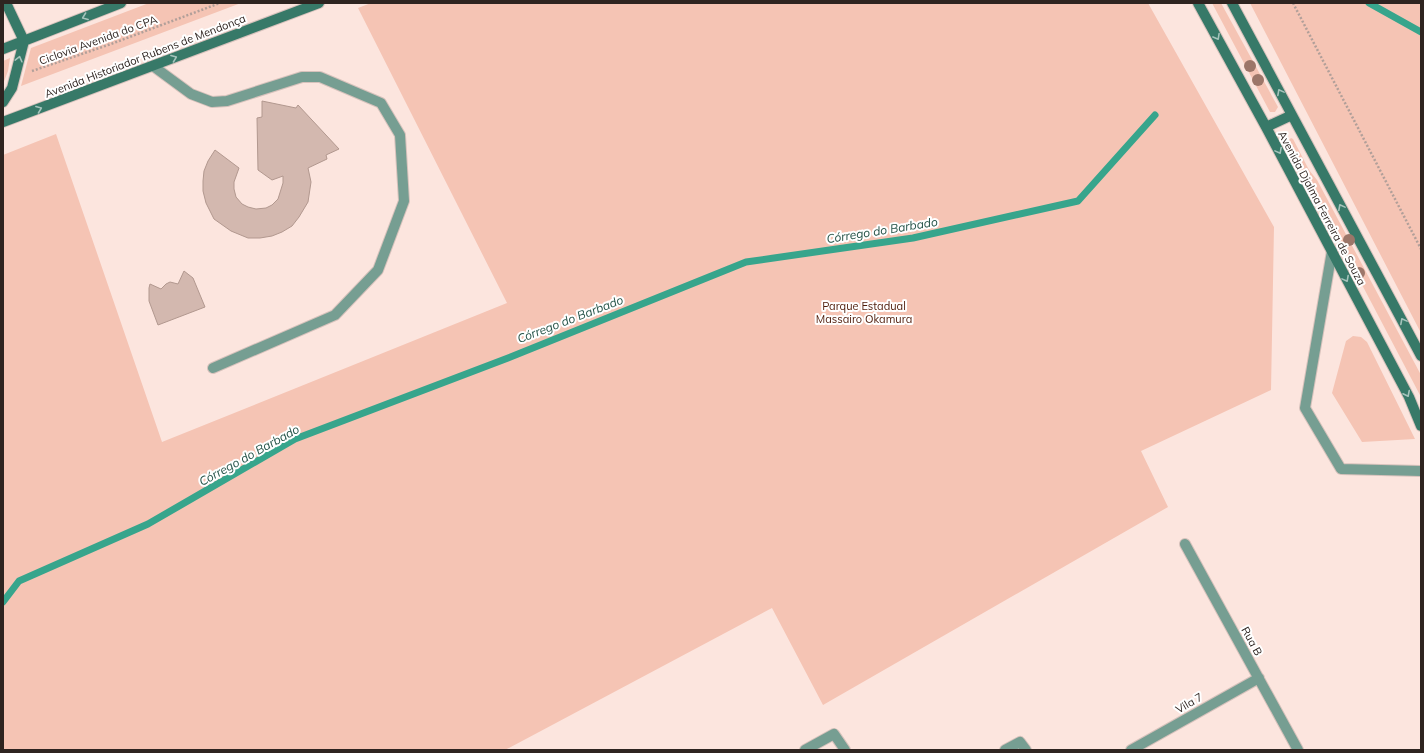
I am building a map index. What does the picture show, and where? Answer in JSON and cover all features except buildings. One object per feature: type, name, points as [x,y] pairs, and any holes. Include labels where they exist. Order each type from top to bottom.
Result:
[{"type":"main road","points":[[3,102],[12,88],[24,41],[6,3]]},
{"type":"main road","points":[[3,48],[121,3]]},
{"type":"main road","name":"Avenida Historiador Rubens de Mendonça","points":[[3,122],[319,3]]},
{"type":"main road","name":"Avenida Djalma Ferreira de Souza","points":[[1198,3],[1266,127],[1409,397],[1421,426]]},
{"type":"main road","name":"Avenida Djalma Ferreira de Souza","points":[[1232,3],[1421,356]]},
{"type":"main road","points":[[1266,127],[1292,115]]},
{"type":"street","points":[[152,66],[191,94],[212,102],[227,101],[302,77],[320,77],[381,102],[400,135],[404,201],[378,270],[335,315],[213,368]]},
{"type":"street","points":[[1332,251],[1305,408],[1341,469],[1421,471]]},
{"type":"street","name":"Rua B","points":[[1185,544],[1298,750]]},
{"type":"street","name":"Vila 7","points":[[1131,750],[1259,678]]},
{"type":"street","points":[[805,750],[834,734],[845,750]]},
{"type":"street","points":[[1005,750],[1020,742],[1026,750]]},
{"type":"path","name":"Ciclovia Avenida do CPA","points":[[14,78],[111,44],[220,3]]},
{"type":"path","points":[[1293,3],[1421,249]]},
{"type":"green space","points":[[149,3],[241,3],[21,86],[31,48]]},
{"type":"green space","name":"Parque Estadual Massairo Okamura","points":[[371,3],[1148,3],[1274,227],[1271,390],[1141,451],[1168,507],[823,705],[772,608],[505,750],[3,750],[3,155],[56,134],[162,442],[507,303],[358,8]]},
{"type":"green space","points":[[1212,3],[1221,3],[1278,107],[1275,112],[1270,112]]},
{"type":"green space","points":[[1250,3],[1421,3],[1421,333]]},
{"type":"green space","points":[[10,58],[8,71],[3,84],[3,61]]},
{"type":"green space","points":[[1291,138],[1293,139],[1309,170],[1317,180],[1421,375],[1421,397],[1287,142]]},
{"type":"green space","points":[[1353,336],[1361,337],[1367,342],[1415,439],[1362,442],[1332,393],[1346,341]]},
{"type":"waterway","name":"Córrego do Barbado","points":[[1369,3],[1421,32]]},
{"type":"waterway","name":"Córrego do Barbado","points":[[3,602],[19,581],[148,524],[295,439],[508,358],[746,262],[913,238],[1078,201],[1155,115]]}]
